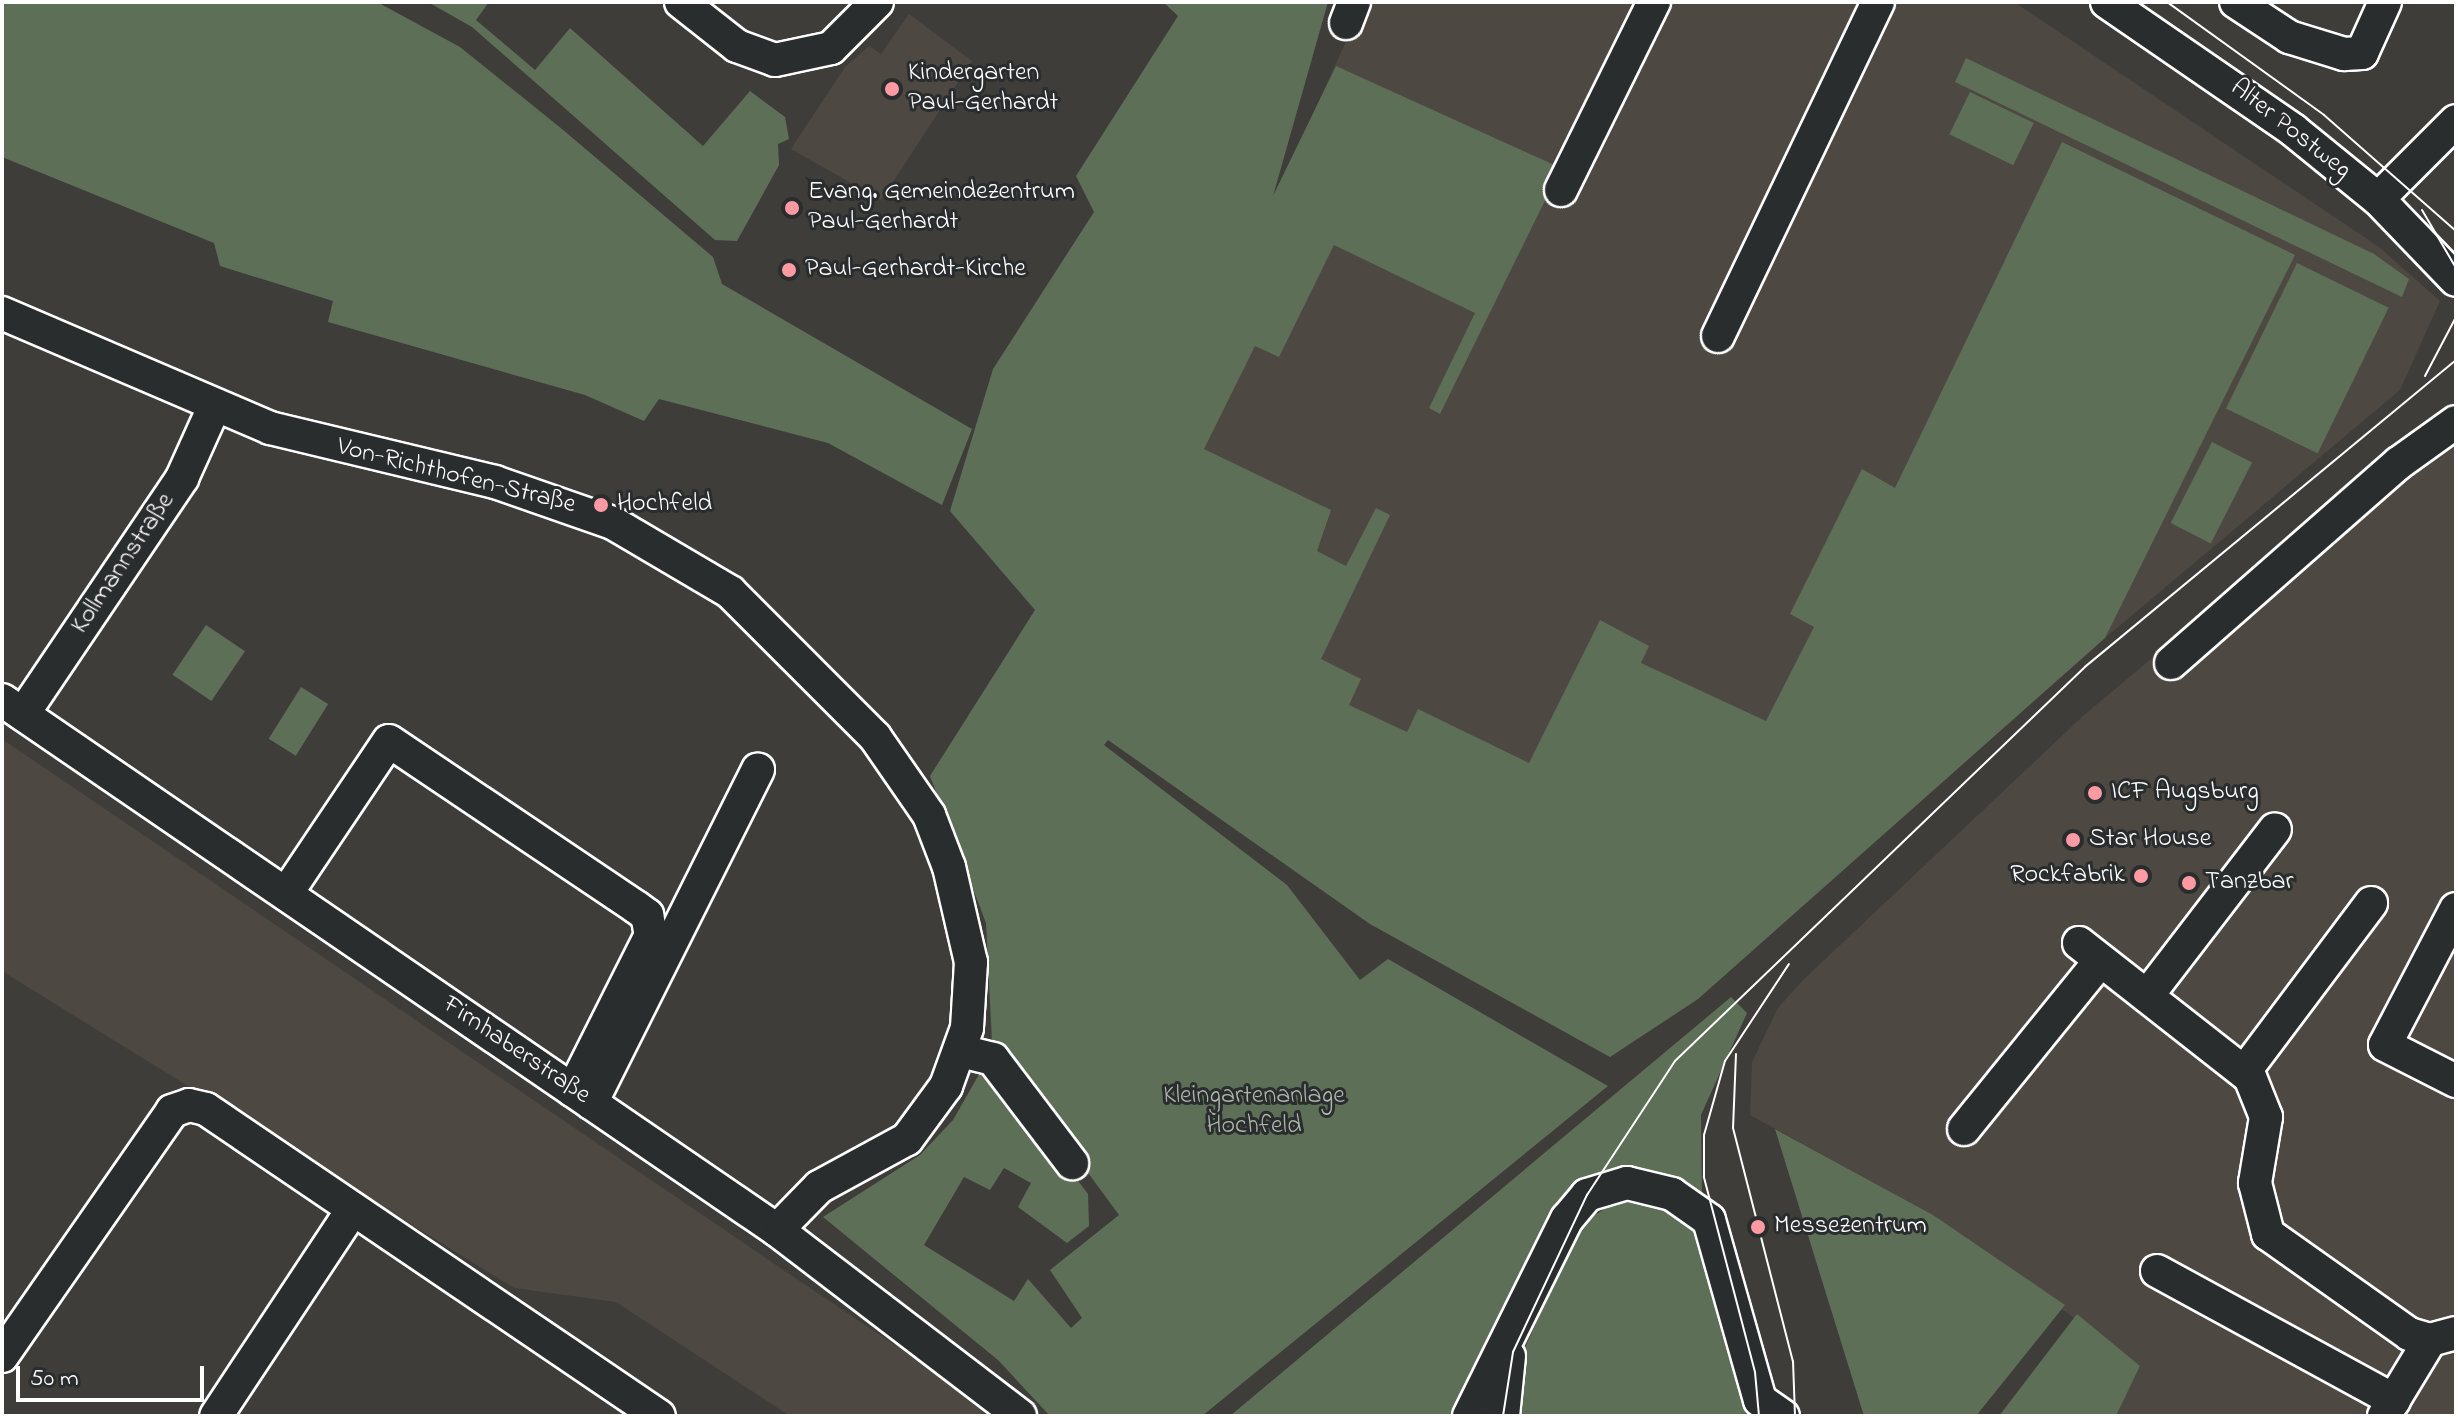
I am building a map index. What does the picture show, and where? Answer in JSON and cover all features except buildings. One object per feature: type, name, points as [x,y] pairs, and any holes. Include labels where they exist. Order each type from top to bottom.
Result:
[{"type":"street","points":[[681,2],[737,46],[775,60],[831,48],[877,2]]},
{"type":"street","points":[[1561,190],[1654,2]]},
{"type":"street","points":[[1718,336],[1878,2]]},
{"type":"street","name":"Alter Postweg","points":[[2107,2],[2197,59],[2378,199],[2456,280]]},
{"type":"street","points":[[2236,2],[2289,37],[2344,54],[2362,53],[2385,2]]},
{"type":"street","points":[[2378,199],[2456,121]]},
{"type":"street","name":"Von-Richthofen-Straße","points":[[2,313],[214,407],[587,511],[699,570],[761,618],[875,737],[929,815],[958,898],[971,962],[961,1051],[907,1139],[819,1187],[777,1230]]},
{"type":"street","name":"Kollmannstraße","points":[[13,707],[182,478],[214,407]]},
{"type":"street","points":[[2171,663],[2399,463],[2456,422]]},
{"type":"street","name":"Firnhaberstraße","points":[[13,707],[777,1230],[1020,1416]]},
{"type":"street","points":[[286,894],[389,741],[636,907],[647,915],[651,935],[582,1096]]},
{"type":"street","points":[[582,1096],[758,770]]},
{"type":"street","points":[[2152,999],[2275,829]]},
{"type":"street","points":[[2245,1071],[2371,903]]},
{"type":"street","points":[[2456,909],[2385,1045],[2456,1081]]},
{"type":"street","points":[[1964,1129],[2090,952],[2245,1071],[2266,1117],[2255,1183],[2268,1234],[2381,1318],[2443,1336],[2389,1408],[2157,1271]]},
{"type":"street","points":[[961,1051],[993,1059],[1072,1163]]},
{"type":"street","points":[[2,1356],[172,1111],[206,1109],[659,1416]]},
{"type":"street","points":[[1469,1416],[1512,1329],[1587,1195],[1606,1185],[1651,1188],[1709,1220],[1719,1239],[1767,1411]]},
{"type":"street","points":[[216,1416],[353,1209]]},
{"type":"street","points":[[1503,1416],[1512,1329]]},
{"type":"shaded area","points":[[1364,2],[2014,2],[2379,247],[2440,301],[2400,390],[2105,638],[1698,999],[1610,1057],[1370,924],[1108,739],[1154,462]]},
{"type":"shaded area","name":"Kindergarten Paul-Gerhardt","points":[[909,14],[972,61],[881,200],[791,149],[845,67],[869,46],[881,54]]},
{"type":"shaded area","points":[[2456,424],[2456,1416],[2116,1416],[2140,1366],[1933,1215],[1750,1115],[1752,1062],[1778,1008],[1802,981],[2083,716],[2368,477]]},
{"type":"shaded area","points":[[2,739],[988,1408],[979,1416],[790,1416],[616,1302],[514,1288],[2,971]]},
{"type":"green space","points":[[2,2],[377,2],[460,47],[562,129],[713,257],[722,284],[972,429],[942,505],[828,443],[659,399],[644,421],[585,395],[328,322],[333,301],[220,266],[214,243],[2,157]]},
{"type":"green space","points":[[428,2],[489,2],[476,20],[535,70],[570,28],[703,146],[750,91],[785,117],[789,139],[778,144],[779,165],[737,241],[715,240],[472,27]]},
{"type":"green space","name":"Kleingartenanlage Hochfeld","points":[[1163,2],[1328,2],[1273,196],[1336,66],[1561,168],[1440,414],[1429,408],[1475,313],[1334,245],[1279,357],[1255,346],[1204,449],[1331,510],[1317,551],[1346,566],[1376,508],[1390,515],[1321,659],[1361,679],[1349,705],[1407,732],[1418,709],[1529,763],[1600,620],[1649,646],[1641,663],[1766,721],[1814,627],[1790,614],[1862,469],[1895,488],[2062,142],[2295,255],[2105,638],[1698,999],[1610,1057],[1370,924],[1108,740],[1104,745],[1287,885],[1360,980],[1388,959],[1608,1086],[1202,1416],[1050,1416],[998,1360],[823,1217],[920,1155],[953,1120],[982,1069],[1000,1077],[1088,1194],[1089,1226],[1067,1243],[1018,1207],[1031,1183],[1004,1168],[990,1190],[964,1177],[924,1245],[1014,1301],[1028,1279],[1071,1328],[1082,1318],[1050,1270],[1119,1215],[992,1042],[986,923],[930,776],[1035,610],[950,511],[993,369],[1094,212],[1076,176],[1178,16]]},
{"type":"green space","points":[[1966,58],[2374,254],[2409,279],[2402,297],[1955,82]]},
{"type":"green space","points":[[1970,92],[2034,123],[2013,165],[1949,134]]},
{"type":"green space","points":[[2297,263],[2389,308],[2318,453],[2226,409]]},
{"type":"green space","points":[[2212,442],[2252,462],[2211,544],[2171,523]]},
{"type":"green space","points":[[206,625],[245,651],[211,701],[172,675]]},
{"type":"green space","points":[[301,687],[328,704],[296,756],[269,739]]},
{"type":"green space","points":[[1731,997],[1747,1013],[1701,1115],[1702,1198],[1582,1182],[1566,1195],[1460,1416],[1230,1416]]},
{"type":"green space","points":[[1775,1129],[1933,1215],[2065,1305],[1976,1416],[1864,1416]]},
{"type":"green space","points":[[1623,1197],[1655,1202],[1705,1235],[1746,1416],[1509,1416],[1513,1374],[1581,1224]]},
{"type":"green space","points":[[2077,1314],[2140,1366],[2116,1416],[1999,1416]]},
{"type":"tram line","points":[[2167,2],[2324,115],[2456,231]]},
{"type":"tram line","points":[[2422,210],[2456,268]]},
{"type":"tram line","points":[[2425,376],[2456,317]]},
{"type":"tram line","points":[[1503,1416],[1513,1352],[1587,1195],[1675,1061],[2086,666],[2456,360]]},
{"type":"tram line","points":[[1759,1416],[1755,1372],[1704,1177],[1704,1135],[1725,1061],[1789,964]]},
{"type":"tram line","points":[[1736,1054],[1733,1128],[1793,1361],[1795,1416]]},
{"type":"place","name":"Kindergarten Paul-Gerhardt","points":[[892,89]]},
{"type":"place","name":"Evang. Gemeindezentrum Paul-Gerhardt","points":[[792,208]]},
{"type":"place","name":"Paul-Gerhardt-Kirche","points":[[789,270]]},
{"type":"place","name":"Hochfeld","points":[[601,505]]},
{"type":"place","name":"ICF Augsburg","points":[[2095,793]]},
{"type":"place","name":"Star House","points":[[2073,840]]},
{"type":"place","name":"Rockfabrik","points":[[2141,876]]},
{"type":"place","name":"Tanzbar","points":[[2189,883]]},
{"type":"place","name":"Messezentrum","points":[[1758,1227]]}]
